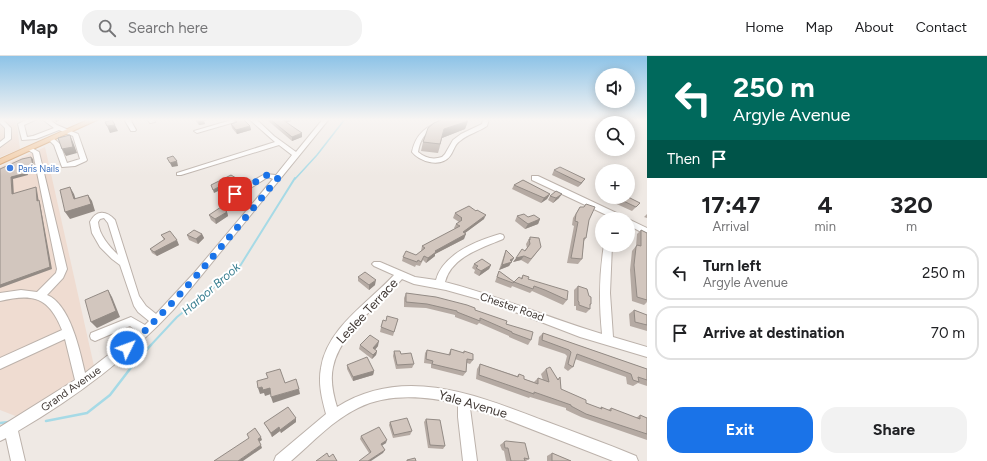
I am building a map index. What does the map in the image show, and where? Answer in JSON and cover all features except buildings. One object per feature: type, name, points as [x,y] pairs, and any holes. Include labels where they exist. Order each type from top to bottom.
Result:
[{"type":"main road","points":[[0,162],[56,138]]},
{"type":"street","points":[[0,145],[8,138]]},
{"type":"street","points":[[24,138],[34,138]]},
{"type":"street","points":[[51,140],[57,144],[64,166],[70,166],[79,163],[84,158],[77,138]]},
{"type":"street","points":[[274,138],[296,155]]},
{"type":"street","name":"Grand Avenue","points":[[6,431],[37,414],[82,383],[127,348],[157,320],[205,266],[310,138]]},
{"type":"street","points":[[421,138],[415,152],[422,158],[433,160],[447,156],[453,142],[458,138]]},
{"type":"street","points":[[179,174],[279,142]]},
{"type":"street","points":[[30,148],[36,152],[62,269],[60,275],[39,296]]},
{"type":"street","points":[[222,202],[267,175],[278,178]]},
{"type":"street","points":[[535,178],[605,212]]},
{"type":"street","points":[[124,262],[110,253],[99,238],[94,227],[94,222],[96,218],[101,215],[107,216],[112,222],[138,306],[148,316],[157,320]]},
{"type":"street","points":[[635,226],[647,232]]},
{"type":"street","points":[[440,285],[440,279],[447,268],[456,260],[466,252],[500,237]]},
{"type":"street","points":[[607,252],[604,271],[605,315],[608,340]]},
{"type":"street","name":"Chester Road","points":[[377,264],[414,280],[440,285],[491,299],[580,332],[647,352]]},
{"type":"street","name":"Leslee Terrace","points":[[333,417],[326,390],[325,375],[330,352],[342,334],[370,305],[388,290],[400,275]]},
{"type":"street","points":[[0,297],[13,293],[31,293],[49,300],[62,319],[74,353],[82,383]]},
{"type":"street","points":[[95,336],[131,321],[145,331]]},
{"type":"street","points":[[0,364],[67,333]]},
{"type":"street","name":"Yale Avenue","points":[[281,461],[333,417],[364,399],[398,392],[433,392],[464,399],[509,414],[631,461]]},
{"type":"street","points":[[464,399],[464,417],[470,461]]},
{"type":"street","points":[[6,431],[18,461]]},
{"type":"shaded area","points":[[0,138],[19,138],[20,149],[0,157]]},
{"type":"shaded area","points":[[45,147],[94,366],[18,417],[0,410],[0,167]]},
{"type":"waterway","name":"Harbor Brook","points":[[295,179],[330,138]]},
{"type":"waterway","name":"Harbor Brook","points":[[150,346],[177,317],[240,266],[295,178]]},
{"type":"waterway","name":"Harbor Brook","points":[[46,421],[87,413],[110,395],[133,365],[151,345]]},
{"type":"waterway","name":"Harbor Brook","points":[[0,423],[9,422]]},
{"type":"place","name":"Paris Nails","points":[[10,168]]},
{"type":"route","points":[[127,348],[161,316],[205,266],[278,178],[267,175],[235,194]]}]
